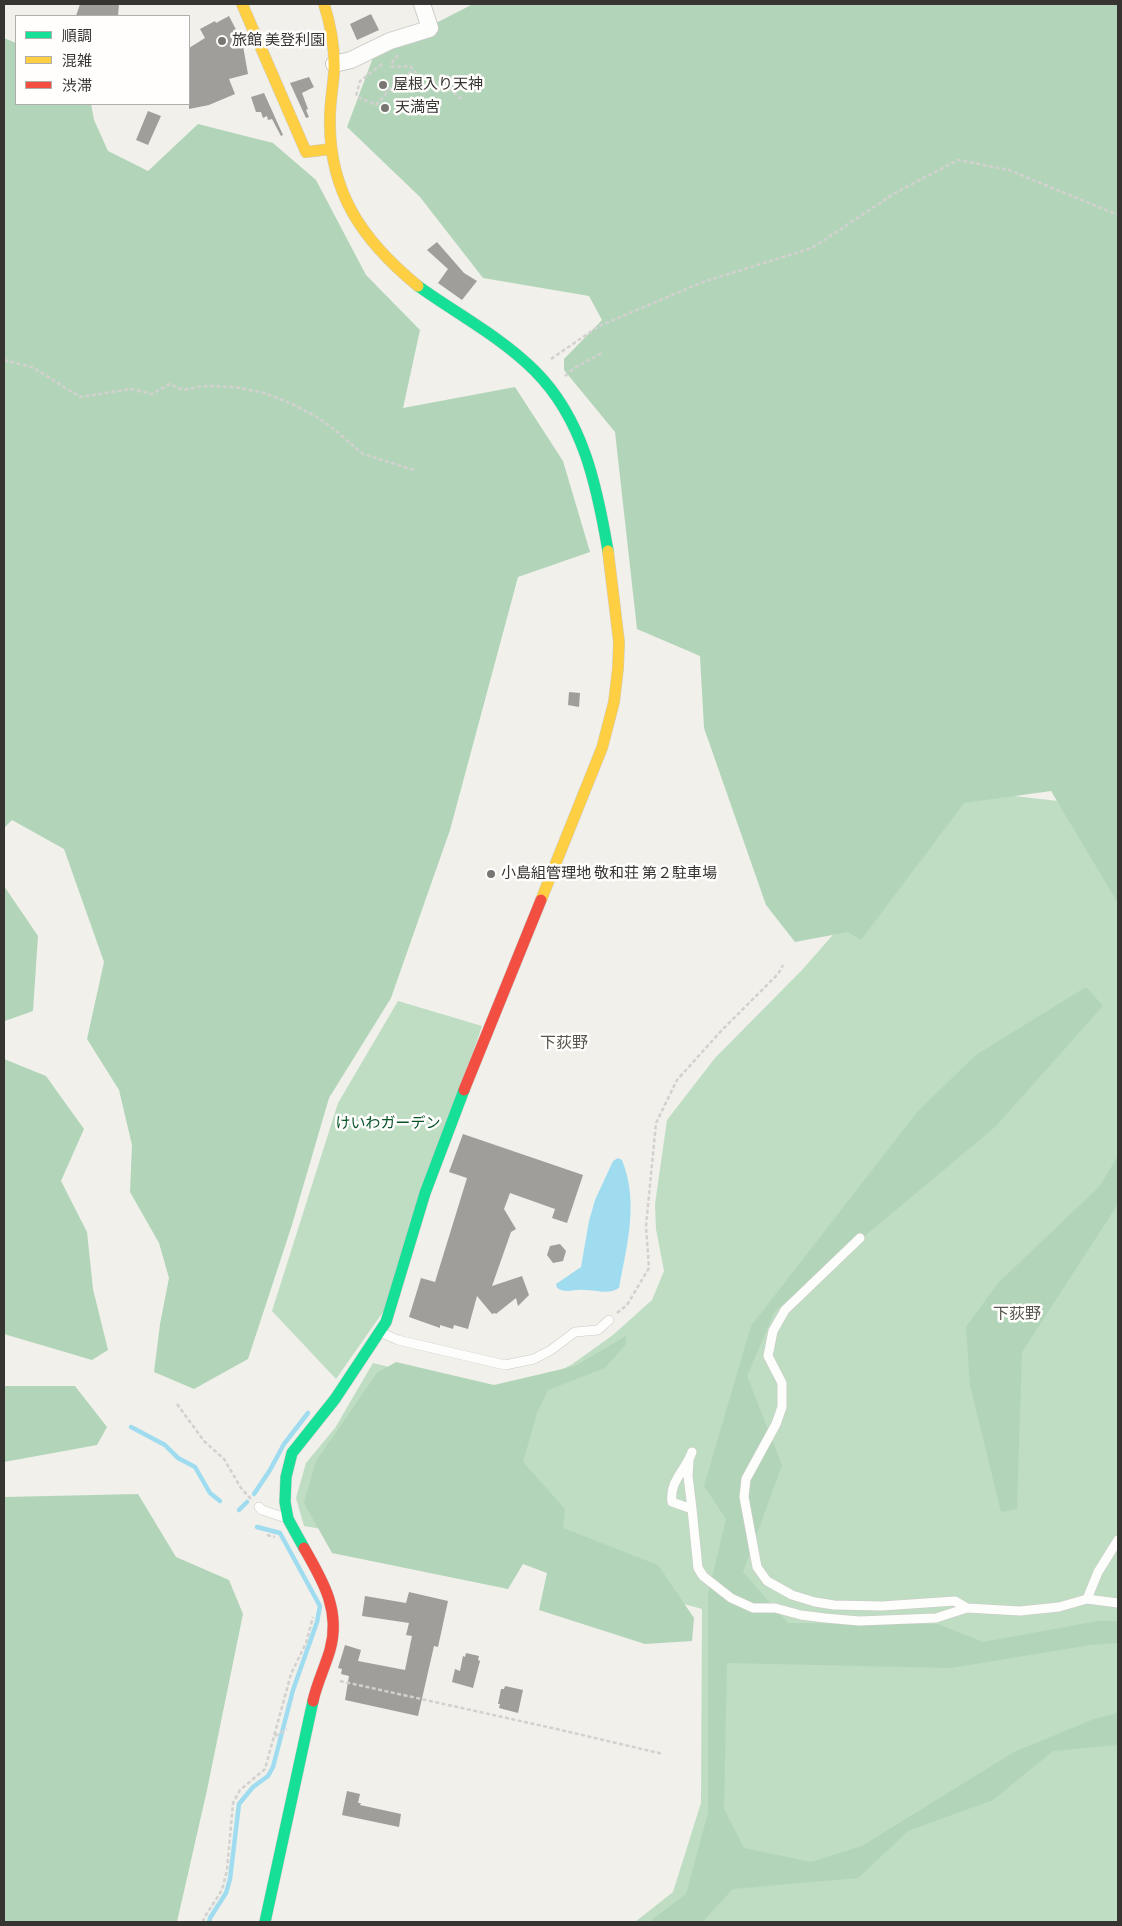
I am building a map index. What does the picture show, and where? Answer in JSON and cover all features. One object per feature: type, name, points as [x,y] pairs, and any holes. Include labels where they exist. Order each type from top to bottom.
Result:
[{"type":"street","points":[[242,4],[250,20],[260,51],[306,152],[331,149]]},
{"type":"street","points":[[265,1922],[312,1700],[332,1641],[334,1620],[330,1598],[294,1525],[284,1497],[285,1474],[292,1453],[335,1399],[386,1322],[425,1193],[449,1128],[602,748],[614,704],[619,654],[613,575],[596,490],[584,447],[574,426],[550,388],[534,370],[481,329],[405,276],[384,255],[359,225],[350,208],[338,180],[331,149],[330,104],[334,64],[329,19],[324,4]]},
{"type":"street","points":[[334,64],[351,60],[395,39],[430,28],[422,4]]},
{"type":"lane","points":[[860,1238],[785,1310],[773,1331],[768,1356],[782,1383],[782,1407],[776,1424],[746,1478],[744,1497],[757,1567],[767,1581],[792,1595],[815,1602],[834,1605],[867,1606],[955,1601],[967,1608]]},
{"type":"lane","points":[[380,1332],[398,1340],[505,1365],[534,1358],[551,1350],[575,1332],[598,1330],[609,1320]]},
{"type":"lane","points":[[692,1509],[672,1502],[676,1478],[690,1456],[688,1476],[692,1509],[695,1550],[698,1568],[702,1576],[731,1598],[753,1608],[775,1608],[801,1615],[858,1621],[936,1618],[967,1608],[1020,1611],[1058,1607],[1087,1600],[1118,1603]]},
{"type":"lane","points":[[259,1507],[294,1525]]},
{"type":"lane","points":[[1087,1600],[1098,1572],[1118,1540]]},
{"type":"path","points":[[395,39],[395,46],[382,64],[360,81],[356,96],[377,105],[398,80],[414,70],[416,73],[443,84],[462,99]]},
{"type":"path","points":[[534,370],[599,326],[702,282],[812,248],[895,193],[958,160],[1008,170],[1118,215]]},
{"type":"path","points":[[576,367],[602,354]]},
{"type":"path","points":[[4,360],[34,368],[80,397],[131,389],[152,394],[170,384],[183,390],[203,386],[235,387],[264,393],[290,402],[317,418],[335,430],[363,454],[414,470]]},
{"type":"path","points":[[609,1320],[627,1305],[649,1268],[646,1226],[656,1123],[677,1080],[721,1031],[778,974],[782,965]]},
{"type":"path","points":[[177,1404],[204,1441],[224,1459],[241,1488],[259,1507]]},
{"type":"path","points":[[267,1535],[277,1538]]},
{"type":"path","points":[[203,1922],[222,1890],[227,1870],[233,1803],[240,1790],[265,1769],[291,1674],[306,1643],[314,1614]]},
{"type":"path","points":[[320,1677],[663,1754]]},
{"type":"green space","points":[[473,4],[1118,4],[1118,903],[1051,791],[964,803],[861,940],[848,932],[795,942],[766,905],[704,728],[700,656],[637,629],[615,432],[564,370],[564,359],[602,320],[589,296],[483,278],[420,197],[347,127],[374,55]]},
{"type":"green space","points":[[4,38],[15,43],[15,105],[91,105],[94,120],[108,151],[148,171],[198,124],[273,143],[316,180],[366,275],[420,330],[403,408],[515,387],[563,461],[590,552],[518,577],[450,830],[391,998],[329,1098],[291,1228],[248,1359],[194,1389],[154,1372],[160,1324],[169,1278],[159,1243],[130,1192],[132,1145],[119,1090],[87,1039],[104,962],[64,849],[12,820],[4,828]]},
{"type":"green space","points":[[952,789],[1067,802],[1118,851],[1118,1922],[635,1922],[673,1892],[701,1803],[702,1609],[512,1556],[421,1546],[304,1526],[296,1498],[306,1463],[335,1428],[373,1363],[489,1391],[527,1387],[571,1365],[613,1335],[652,1300],[664,1271],[656,1229],[655,1204],[667,1120],[715,1058],[802,970],[889,871]]},
{"type":"green space","points":[[4,886],[38,936],[33,1011],[5,1021],[4,1021]]},
{"type":"green space","points":[[1086,987],[1103,1006],[995,1127],[775,1311],[747,1376],[782,1465],[743,1572],[788,1623],[938,1624],[983,1642],[1098,1621],[1118,1621],[1118,1643],[1091,1645],[950,1668],[727,1663],[724,1809],[744,1848],[811,1862],[862,1846],[1014,1752],[1094,1719],[1118,1713],[1118,1745],[1053,1751],[993,1800],[908,1831],[858,1878],[733,1889],[702,1922],[649,1922],[686,1894],[708,1813],[708,1594],[726,1519],[704,1486],[751,1326],[918,1111],[976,1055]]},
{"type":"green space","name":"けいわガーデン","points":[[398,1001],[482,1026],[385,1309],[336,1379],[272,1311],[338,1103]]},
{"type":"green space","points":[[4,1059],[46,1076],[84,1129],[61,1181],[87,1232],[93,1289],[108,1350],[92,1360],[4,1334]]},
{"type":"green space","points":[[1118,1156],[1118,1204],[1022,1352],[1017,1509],[1001,1512],[970,1385],[966,1327],[998,1283],[1099,1187]]},
{"type":"green space","points":[[626,1336],[626,1344],[605,1368],[548,1390],[537,1413],[523,1462],[565,1509],[563,1528],[658,1565],[694,1618],[692,1641],[645,1644],[539,1610],[547,1573],[523,1564],[508,1589],[332,1553],[304,1503],[316,1461],[377,1373],[396,1362],[494,1385],[575,1366]]},
{"type":"green space","points":[[4,1386],[75,1386],[107,1427],[97,1445],[4,1462]]},
{"type":"green space","points":[[138,1494],[176,1557],[229,1580],[243,1614],[207,1790],[177,1922],[4,1922],[4,1497]]},
{"type":"water","points":[[618,1158],[622,1160],[627,1176],[631,1208],[628,1240],[619,1288],[607,1292],[561,1290],[557,1288],[556,1284],[581,1267],[589,1221],[595,1200],[613,1161]]},
{"type":"building","points":[[80,4],[119,4],[118,15],[76,15]]},
{"type":"building","points":[[371,14],[379,30],[357,40],[350,24]]},
{"type":"building","points":[[229,16],[244,45],[248,74],[229,79],[235,94],[209,105],[189,109],[190,47],[205,38],[200,29],[215,21],[216,23]]},
{"type":"building","points":[[309,77],[314,87],[302,93],[308,109],[306,110],[309,117],[306,118],[290,83]]},
{"type":"building","points":[[264,93],[283,135],[281,136],[272,119],[268,120],[267,116],[263,118],[261,112],[256,112],[251,97]]},
{"type":"building","points":[[148,111],[161,116],[148,145],[136,140]]},
{"type":"building","points":[[437,242],[464,273],[477,281],[462,300],[438,283],[448,269],[427,250]]},
{"type":"building","points":[[569,692],[580,693],[579,707],[568,705]]},
{"type":"building","points":[[463,1134],[583,1175],[567,1223],[552,1218],[555,1209],[510,1193],[504,1209],[516,1229],[511,1232],[492,1286],[522,1276],[529,1295],[518,1306],[516,1298],[496,1314],[492,1314],[477,1296],[468,1329],[454,1325],[453,1329],[440,1325],[440,1328],[409,1317],[421,1278],[435,1282],[467,1178],[449,1172]]},
{"type":"building","points":[[560,1244],[566,1251],[563,1261],[553,1263],[547,1255],[550,1246]]},
{"type":"building","points":[[409,1592],[448,1601],[438,1647],[434,1646],[418,1716],[345,1700],[349,1676],[341,1674],[342,1669],[338,1668],[345,1645],[361,1650],[358,1661],[405,1670],[412,1636],[406,1635],[409,1623],[362,1616],[365,1596],[406,1603]]},
{"type":"building","points":[[466,1653],[479,1656],[478,1660],[480,1661],[473,1688],[452,1682],[455,1669],[460,1671],[463,1656],[465,1657]]},
{"type":"building","points":[[505,1686],[523,1690],[518,1713],[499,1708],[501,1689],[504,1689]]},
{"type":"building","points":[[347,1791],[360,1794],[358,1803],[361,1803],[360,1805],[401,1814],[399,1827],[342,1815]]},
{"type":"waterway","points":[[254,1494],[284,1444],[308,1413]]},
{"type":"waterway","points":[[131,1427],[165,1445],[178,1458],[195,1467],[210,1493],[220,1501]]},
{"type":"waterway","points":[[239,1510],[247,1502]]},
{"type":"waterway","points":[[209,1922],[226,1893],[230,1879],[239,1804],[253,1787],[268,1776],[273,1767],[293,1690],[317,1622],[320,1606],[280,1533],[257,1527]]},
{"type":"traffic: fast","points":[[418,286],[508,347],[535,371],[551,390],[565,410],[585,455],[599,502],[608,551]]},
{"type":"traffic: fast","points":[[304,1548],[288,1519],[285,1502],[286,1477],[292,1453],[335,1399],[386,1322],[425,1193],[464,1090]]},
{"type":"traffic: fast","points":[[265,1922],[313,1701]]},
{"type":"traffic: slow","points":[[242,4],[306,152],[331,149]]},
{"type":"traffic: slow","points":[[324,4],[331,29],[334,55],[330,111],[331,144],[335,169],[342,192],[365,233],[398,269],[418,286]]},
{"type":"traffic: slow","points":[[541,900],[602,748],[614,702],[619,642],[608,551]]},
{"type":"traffic: jam","points":[[464,1090],[541,900]]},
{"type":"traffic: jam","points":[[304,1548],[323,1584],[332,1609],[333,1622],[330,1650],[313,1701]]},
{"type":"place","name":"旅館 美登利園","points":[[222,41]]},
{"type":"place","name":"屋根入り天神","points":[[383,85]]},
{"type":"place","name":"天満宮","points":[[385,108]]},
{"type":"place","name":"小島組管理地 敬和荘 第２駐車場","points":[[491,874]]},
{"type":"district","name":"下荻野","points":[[564,1044]]},
{"type":"district","name":"下荻野","points":[[1017,1315]]}]
